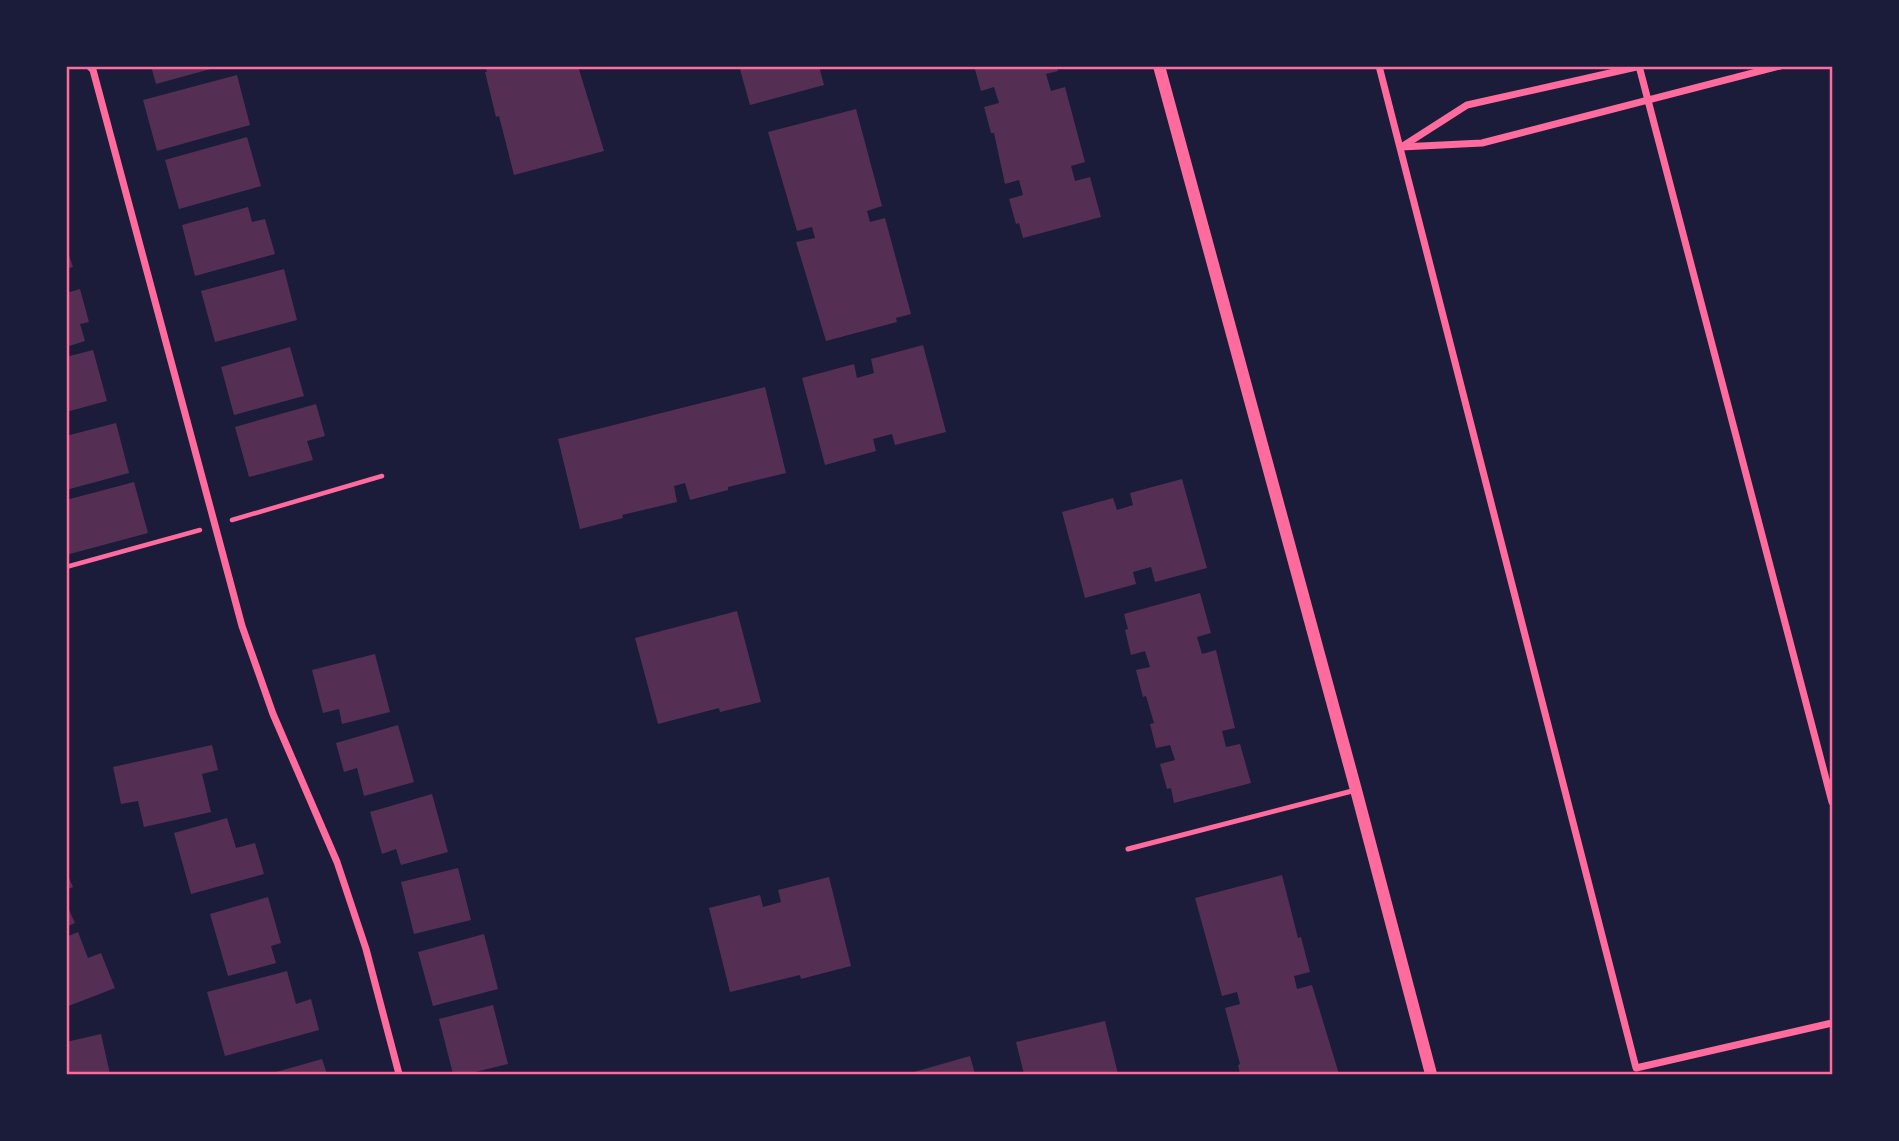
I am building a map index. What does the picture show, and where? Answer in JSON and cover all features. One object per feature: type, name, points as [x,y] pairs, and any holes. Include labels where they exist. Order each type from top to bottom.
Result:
[{"type":"street","points":[[89,66],[93,70],[242,626],[273,714],[337,862],[366,949],[400,1074]]},
{"type":"street","points":[[1159,66],[1431,1074]]},
{"type":"street","points":[[1379,66],[1636,1068],[1832,1023]]},
{"type":"street","points":[[1401,147],[1482,143],[1780,66]]},
{"type":"street","points":[[1401,147],[1466,105],[1640,67],[1832,803]]},
{"type":"lane","points":[[1128,849],[1356,790]]},
{"type":"building","points":[[151,66],[217,66],[218,67],[156,84]]},
{"type":"building","points":[[485,66],[578,66],[604,151],[514,175],[499,116],[496,117]]},
{"type":"building","points":[[739,66],[819,66],[824,85],[750,105]]},
{"type":"building","points":[[974,66],[1056,66],[1058,71],[1046,74],[1051,91],[1065,87],[1085,162],[1071,166],[1075,181],[1090,177],[1101,217],[1023,238],[1009,199],[1023,195],[1019,180],[1005,184],[994,133],[991,133],[984,107],[999,103],[994,87],[981,91]]},
{"type":"building","points":[[237,75],[250,125],[157,151],[143,100]]},
{"type":"building","points":[[856,109],[882,206],[867,211],[870,222],[885,218],[911,314],[896,318],[897,322],[826,341],[796,242],[815,238],[812,227],[797,231],[768,132]]},
{"type":"building","points":[[247,137],[261,186],[179,209],[165,160]]},
{"type":"building","points":[[248,207],[252,222],[265,219],[275,254],[195,276],[182,225]]},
{"type":"building","points":[[66,247],[73,267],[66,269]]},
{"type":"building","points":[[284,269],[297,320],[215,342],[201,291]]},
{"type":"building","points":[[80,289],[89,322],[80,324],[85,341],[66,347],[66,293]]},
{"type":"building","points":[[923,345],[946,432],[895,445],[892,434],[873,439],[876,451],[825,465],[802,378],[854,364],[857,378],[874,373],[871,359]]},
{"type":"building","points":[[290,347],[304,396],[234,415],[221,367]]},
{"type":"building","points":[[93,350],[107,401],[66,412],[66,357]]},
{"type":"building","points":[[765,387],[786,473],[728,487],[728,490],[690,500],[685,483],[674,486],[677,502],[622,515],[623,518],[580,529],[558,439]]},
{"type":"building","points":[[316,404],[325,436],[307,441],[313,460],[249,477],[235,427]]},
{"type":"building","points":[[116,423],[129,473],[66,490],[66,436]]},
{"type":"building","points":[[1182,479],[1207,568],[1155,582],[1151,567],[1133,572],[1136,584],[1085,598],[1062,512],[1113,498],[1117,510],[1133,505],[1130,493]]},
{"type":"building","points":[[134,482],[148,533],[66,555],[66,500]]},
{"type":"building","points":[[1200,593],[1211,633],[1197,637],[1202,654],[1216,650],[1235,728],[1222,731],[1226,747],[1240,744],[1251,783],[1174,803],[1171,788],[1167,789],[1160,764],[1175,760],[1170,745],[1156,748],[1150,724],[1154,723],[1136,670],[1150,667],[1145,651],[1131,655],[1124,614]]},
{"type":"building","points":[[737,611],[761,702],[720,712],[719,708],[658,724],[635,638]]},
{"type":"building","points":[[375,654],[390,712],[342,724],[339,709],[323,713],[312,670]]},
{"type":"building","points":[[398,725],[414,782],[364,796],[357,768],[344,772],[336,743]]},
{"type":"building","points":[[212,745],[218,770],[202,774],[211,812],[144,827],[138,801],[121,804],[113,767]]},
{"type":"building","points":[[432,794],[448,852],[401,865],[396,849],[382,854],[370,812]]},
{"type":"building","points":[[227,818],[236,848],[255,843],[264,874],[191,894],[174,833]]},
{"type":"building","points":[[458,868],[471,920],[414,934],[401,882]]},
{"type":"building","points":[[66,871],[73,887],[66,890]]},
{"type":"building","points":[[1282,875],[1310,972],[1294,976],[1297,989],[1312,985],[1339,1074],[1240,1074],[1240,1064],[1225,1008],[1240,1004],[1237,992],[1222,996],[1195,898]]},
{"type":"building","points":[[829,877],[851,966],[801,979],[800,975],[730,992],[709,908],[760,895],[763,907],[781,902],[778,890]]},
{"type":"building","points":[[268,897],[281,943],[271,946],[276,963],[228,976],[210,914]]},
{"type":"building","points":[[66,903],[75,923],[66,927]]},
{"type":"building","points":[[78,932],[88,958],[101,953],[115,988],[66,1007],[66,937]]},
{"type":"building","points":[[484,934],[498,989],[433,1006],[418,952]]},
{"type":"building","points":[[287,971],[296,1004],[311,999],[319,1030],[225,1056],[207,992]]},
{"type":"building","points":[[493,1005],[508,1064],[467,1074],[453,1074],[439,1019]]},
{"type":"building","points":[[1105,1021],[1118,1074],[1024,1074],[1016,1042]]},
{"type":"building","points":[[101,1034],[110,1074],[66,1074],[66,1042]]},
{"type":"building","points":[[970,1056],[975,1074],[907,1074]]},
{"type":"building","points":[[322,1059],[327,1074],[269,1074]]}]
